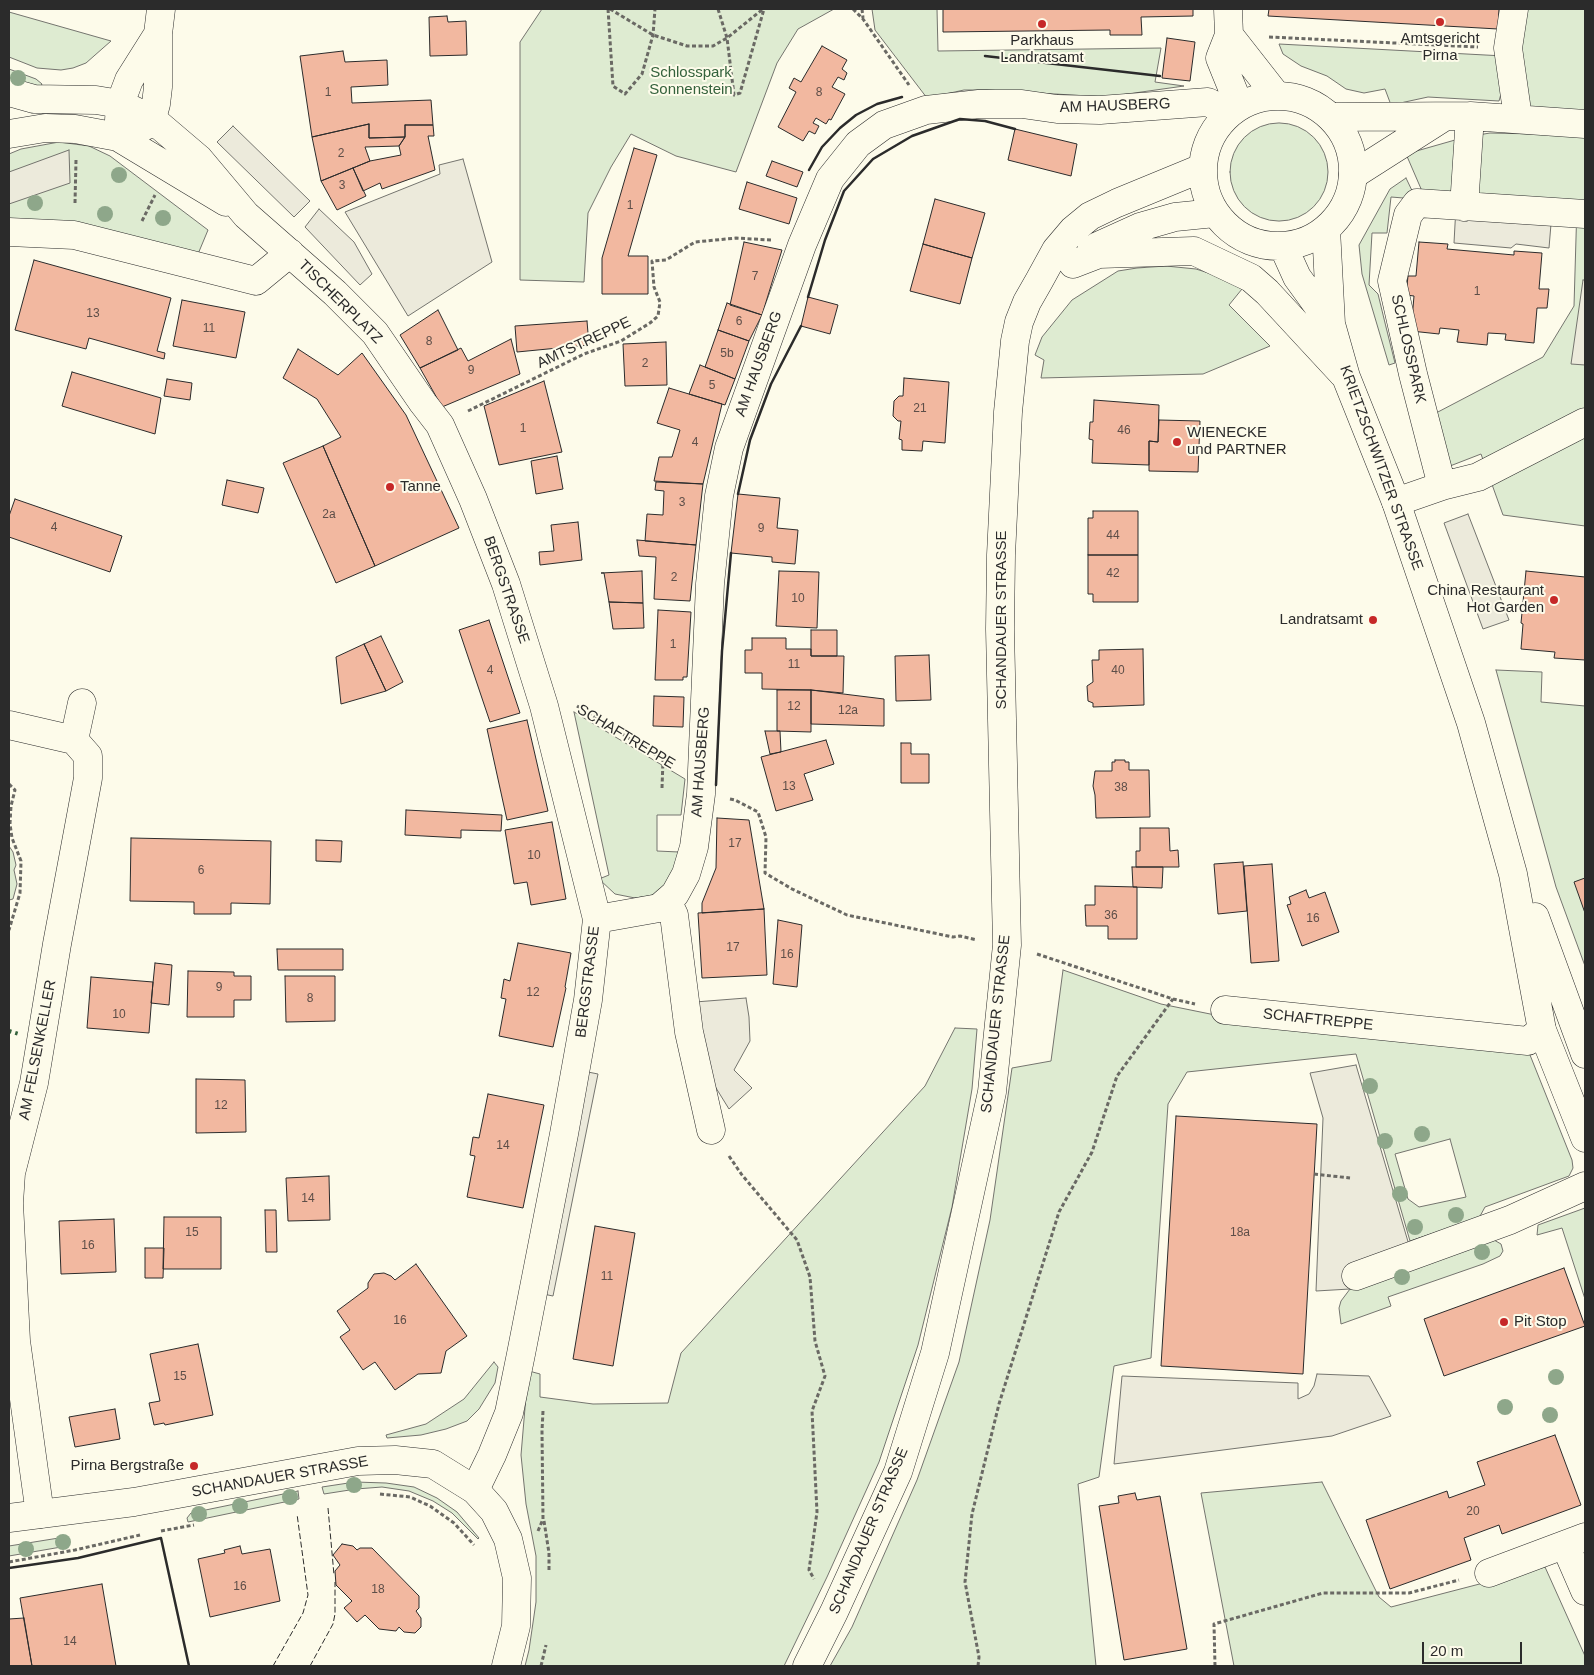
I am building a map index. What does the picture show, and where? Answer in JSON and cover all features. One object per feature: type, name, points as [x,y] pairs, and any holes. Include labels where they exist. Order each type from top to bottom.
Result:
[{"type":"street","points":[[1514,9],[1508,48],[1518,118]]},
{"type":"street","points":[[159,21],[158,87],[152,119],[146,125],[118,137],[120,104],[129,80],[159,21]]},
{"type":"street","points":[[1228,22],[1276,96]]},
{"type":"street","points":[[1228,22],[1220,58],[1234,109]]},
{"type":"street","name":"TISCHERPLATZ","points":[[22,95],[96,100],[120,104],[152,119],[199,159],[246,215],[335,293],[375,333],[440,425]]},
{"type":"street","name":"TISCHERPLATZ","points":[[22,95],[44,128]]},
{"type":"street","points":[[1276,96],[1306,100],[1331,117],[1341,129],[1348,144],[1352,158],[1353,175],[1351,190],[1337,218],[1313,238],[1283,246],[1252,242],[1225,226],[1208,200],[1203,184],[1202,168],[1204,152],[1218,124],[1234,109],[1251,100],[1276,96]]},
{"type":"street","name":"AM HAUSBERG","points":[[596,919],[659,908],[675,894],[686,874],[694,847],[701,794],[710,584],[719,496],[729,448],[802,245],[830,179],[858,144],[884,125],[926,110],[980,104],[1022,104],[1057,109],[1100,110],[1208,102],[1234,109]]},
{"type":"street","points":[[1331,117],[1457,116],[1518,118],[1585,124]]},
{"type":"street","points":[[1353,175],[1457,116]]},
{"type":"street","points":[[1457,116],[1464,207]]},
{"type":"street","name":"TISCHERPLATZ","points":[[9,134],[44,128],[90,131],[118,137],[246,215]]},
{"type":"street","name":"SCHANDAUER STRASSE","points":[[807,1666],[834,1612],[898,1472],[936,1353],[992,1092],[1007,945],[1000,629],[1001,555],[1008,412],[1015,340],[1019,322],[1027,302],[1056,250],[1073,230],[1090,216],[1202,168]]},
{"type":"street","name":"SCHLOSSPARK","points":[[1442,486],[1413,374],[1392,281],[1408,215],[1417,203],[1585,214]]},
{"type":"street","name":"SCHANDAUER STRASSE","points":[[1019,322],[1046,290],[1073,264],[1098,246],[1140,227],[1175,217],[1215,213]]},
{"type":"street","name":"KRIETZSCHWITZER STRASSE","points":[[1326,229],[1331,324],[1346,377],[1396,502],[1471,723],[1513,874],[1542,1030],[1585,1138]]},
{"type":"street","points":[[9,232],[74,235],[256,281],[290,253]]},
{"type":"street","points":[[1283,246],[1297,277],[1331,324]]},
{"type":"street","points":[[1073,264],[1099,254],[1194,252],[1251,278],[1267,292],[1346,377]]},
{"type":"street","points":[[1396,502],[1442,486],[1478,477],[1585,422]]},
{"type":"street","name":"BERGSTRASSE","points":[[440,425],[473,499],[509,593],[544,706],[596,919],[588,1000],[564,1134],[509,1413],[475,1490]]},
{"type":"street","points":[[9,726],[74,740],[82,703]]},
{"type":"street","name":"AM FELSENKELLER","points":[[40,1514],[16,1341],[9,1203],[11,1172],[34,1084],[57,944],[88,778],[88,756],[74,740]]},
{"type":"street","name":"KRIETZSCHWITZER STRASSE","points":[[1513,874],[1523,884],[1585,1054]]},
{"type":"street","points":[[667,901],[674,915],[689,1032],[712,1130]]},
{"type":"street","name":"SCHAFTREPPE","points":[[1225,1010],[1528,1041],[1542,1030]]},
{"type":"street","points":[[1356,1276],[1510,1220],[1585,1186]]},
{"type":"street","name":"SCHANDAUER STRASSE","points":[[9,1518],[134,1502],[358,1461],[395,1460],[433,1464],[475,1490],[494,1511],[508,1539],[517,1578],[516,1626],[506,1666]]},
{"type":"street","points":[[1488,1573],[1575,1541],[1585,1590]]},
{"type":"path","points":[[609,9],[613,86],[624,94],[642,74],[653,35],[655,9]]},
{"type":"path","points":[[609,9],[653,35],[687,46],[712,46],[726,38],[764,9]]},
{"type":"path","points":[[718,9],[726,38],[734,96],[740,93],[764,9]]},
{"type":"path","points":[[853,9],[863,19],[926,110]]},
{"type":"path","points":[[862,9],[863,19]]},
{"type":"path","points":[[1228,22],[1508,48]]},
{"type":"path","points":[[74,235],[77,153]]},
{"type":"path","name":"AMTSTREPPE","points":[[440,425],[584,354],[621,340],[650,323],[658,316],[660,302],[654,287],[652,261],[666,260],[695,242],[736,238]]},
{"type":"path","name":"SCHAFTREPPE","points":[[572,704],[675,766]]},
{"type":"path","points":[[662,788],[663,759]]},
{"type":"path","points":[[9,784],[15,790],[10,815],[10,835],[21,860],[20,893],[9,930]]},
{"type":"path","points":[[727,799],[735,800],[758,812],[766,837],[765,873],[792,889],[847,915],[953,937]]},
{"type":"path","points":[[1096,973],[1173,999],[1225,1010]]},
{"type":"path","points":[[978,1666],[979,1657],[965,1582],[972,1514],[999,1404],[1060,1212],[1092,1152],[1117,1076],[1173,999]]},
{"type":"path","points":[[712,1130],[742,1175],[797,1240],[810,1276],[815,1341],[825,1376],[812,1411],[817,1512],[809,1570]]},
{"type":"path","points":[[1314,1174],[1350,1178]]},
{"type":"path","points":[[372,1493],[410,1497],[430,1506],[454,1523],[477,1549]]},
{"type":"path","points":[[157,1532],[202,1524]]},
{"type":"path","points":[[9,1562],[75,1550],[148,1533]]},
{"type":"path","points":[[1215,1666],[1214,1624],[1323,1593],[1409,1593],[1488,1573]]},
{"type":"green space","name":"Schlosspark Sonnenstein","points":[[542,9],[834,9],[798,29],[777,63],[736,172],[676,156],[631,134],[611,167],[588,213],[584,282],[520,280],[520,42]]},
{"type":"green space","points":[[872,9],[937,9],[938,51],[1161,48],[1155,82],[1184,86],[1106,97],[964,90],[927,98],[875,30]]},
{"type":"green space","points":[[1506,9],[1585,9],[1585,526],[1503,515],[1481,454],[1450,466],[1436,413],[1543,357],[1574,306],[1577,204],[1475,198],[1478,135],[1490,133],[1535,134],[1516,103],[1505,80],[1499,101],[1428,97],[1391,105],[1385,89],[1364,93],[1346,89],[1327,76],[1301,66],[1283,54],[1279,44],[1504,56]]},
{"type":"green space","points":[[9,12],[111,41],[86,63],[73,68],[61,70],[37,68],[9,57]]},
{"type":"green space","points":[[9,69],[36,79],[42,84],[40,88],[9,81]]},
{"type":"green space","points":[[1279,123],[1298,127],[1313,138],[1324,153],[1328,172],[1324,191],[1313,206],[1298,217],[1279,221],[1260,217],[1245,206],[1234,191],[1230,172],[1234,153],[1245,138],[1260,127]]},
{"type":"green space","points":[[1455,140],[1455,198],[1425,198],[1406,154]]},
{"type":"green space","points":[[59,142],[89,146],[110,156],[208,230],[198,254],[9,223],[9,154],[21,149]]},
{"type":"green space","points":[[1406,178],[1416,199],[1391,197],[1387,233],[1372,233],[1369,285],[1378,294],[1395,363],[1389,365],[1362,274],[1359,245],[1390,189]]},
{"type":"green space","points":[[1166,266],[1196,269],[1221,277],[1242,289],[1229,305],[1270,346],[1203,374],[1041,378],[1044,360],[1035,355],[1042,337],[1072,300],[1118,271]]},
{"type":"green space","points":[[1496,670],[1542,672],[1541,702],[1585,706],[1585,966],[1556,887]]},
{"type":"green space","points":[[574,712],[685,779],[681,815],[657,815],[657,851],[679,852],[673,880],[663,892],[635,898],[615,894],[599,879],[609,875]]},
{"type":"green space","points":[[9,846],[13,852],[16,865],[14,870],[17,884],[13,899],[9,900]]},
{"type":"green space","points":[[1063,970],[1161,1004],[1225,1017],[1528,1050],[1572,1160],[1573,1168],[1569,1176],[1485,1207],[1479,1218],[1410,1241],[1356,1054],[1187,1072],[1168,1104],[1151,1358],[1114,1366],[1099,1477],[1078,1484],[1096,1666],[830,1666],[852,1627],[917,1480],[959,1362],[990,1220],[1012,1068],[1051,1061]],"holes":[[[1450,1139],[1466,1197],[1419,1207],[1408,1199],[1395,1154]]]},
{"type":"green space","points":[[955,1028],[977,1029],[972,1089],[952,1207],[918,1345],[879,1462],[784,1666],[525,1666],[536,1602],[536,1556],[526,1504],[521,1455],[529,1371],[540,1374],[540,1397],[593,1404],[668,1403],[681,1353],[925,1086]]},
{"type":"green space","points":[[1585,1208],[1585,1299],[1562,1228],[1537,1235],[1538,1225]]},
{"type":"green space","points":[[1494,1240],[1501,1244],[1503,1251],[1500,1256],[1483,1264],[1388,1297],[1391,1306],[1341,1324],[1339,1308],[1341,1301],[1350,1289]]},
{"type":"green space","points":[[494,1362],[498,1367],[495,1383],[479,1409],[467,1421],[446,1429],[421,1435],[387,1438],[386,1435],[426,1424],[464,1399]]},
{"type":"green space","points":[[355,1482],[386,1483],[414,1487],[437,1498],[457,1512],[479,1538],[452,1513],[433,1501],[409,1491],[382,1487],[324,1494],[322,1487]]},
{"type":"green space","points":[[1322,1482],[1379,1597],[1391,1607],[1545,1567],[1585,1656],[1585,1666],[1234,1666],[1201,1493]]},
{"type":"green space","points":[[298,1491],[299,1499],[188,1522],[187,1518],[191,1513]]},
{"type":"green space","points":[[65,1537],[67,1546],[9,1556],[9,1546]]},
{"type":"shaded area","points":[[233,126],[310,201],[294,217],[217,142]]},
{"type":"shaded area","points":[[69,150],[70,183],[9,204],[9,172]]},
{"type":"shaded area","points":[[463,159],[492,262],[408,316],[345,212],[440,174],[439,165]]},
{"type":"shaded area","points":[[1456,206],[1552,212],[1549,248],[1516,244],[1511,248],[1454,243]]},
{"type":"shaded area","points":[[319,209],[354,242],[372,274],[360,285],[305,227]]},
{"type":"shaded area","points":[[1583,280],[1585,280],[1585,365],[1571,364]]},
{"type":"shaded area","points":[[1468,514],[1509,620],[1483,629],[1444,523]]},
{"type":"shaded area","points":[[746,998],[750,1041],[734,1070],[752,1088],[729,1109],[708,1075],[695,1002]]},
{"type":"shaded area","points":[[1356,1065],[1409,1245],[1393,1274],[1350,1289],[1316,1291],[1323,1118],[1310,1073]]},
{"type":"shaded area","points":[[588,1072],[598,1074],[553,1296],[543,1294]]},
{"type":"shaded area","points":[[1317,1374],[1369,1376],[1391,1416],[1332,1436],[1114,1464],[1122,1376],[1298,1383],[1298,1399],[1309,1394],[1314,1386]]},
{"type":"building","name":"Parkhaus Landratsamt","points":[[943,9],[1193,9],[1193,16],[1141,17],[1142,35],[1110,35],[1110,30],[943,32]]},
{"type":"building","name":"Amtsgericht Pirna","points":[[1269,9],[1499,9],[1498,29],[1268,16]]},
{"type":"building","points":[[447,16],[448,22],[466,21],[467,55],[430,56],[429,17]]},
{"type":"building","points":[[1167,38],[1195,42],[1190,81],[1162,78]]},
{"type":"building","points":[[822,46],[847,60],[842,69],[847,73],[844,80],[838,77],[832,87],[845,94],[831,120],[829,119],[826,124],[816,118],[813,123],[819,126],[815,134],[809,131],[803,141],[778,127],[796,92],[789,88],[794,78],[801,82]]},
{"type":"building","points":[[343,51],[345,62],[387,60],[388,85],[351,87],[352,103],[431,100],[433,125],[405,125],[405,137],[369,138],[369,124],[312,137],[300,56]]},
{"type":"building","points":[[369,124],[369,138],[405,137],[399,146],[365,147],[370,161],[321,181],[312,137]]},
{"type":"building","points":[[405,125],[433,125],[434,136],[428,136],[435,170],[382,189],[380,183],[363,191],[353,168],[370,161],[401,155],[399,146],[405,137]]},
{"type":"building","points":[[1015,129],[1077,144],[1071,176],[1008,160]]},
{"type":"building","points":[[634,148],[657,155],[628,256],[648,256],[648,294],[602,294],[602,258]]},
{"type":"building","points":[[772,161],[803,172],[797,187],[766,176]]},
{"type":"building","points":[[353,168],[366,196],[337,210],[321,181]]},
{"type":"building","points":[[747,182],[797,198],[789,224],[739,209]]},
{"type":"building","points":[[935,199],[985,213],[972,258],[923,244]]},
{"type":"building","points":[[744,242],[782,250],[762,315],[730,305]]},
{"type":"building","points":[[1419,242],[1448,244],[1447,249],[1514,255],[1514,251],[1542,253],[1539,289],[1549,289],[1547,308],[1537,308],[1534,343],[1505,340],[1506,334],[1488,333],[1487,345],[1457,342],[1459,330],[1440,328],[1439,334],[1411,331],[1414,296],[1406,295],[1408,276],[1416,276]]},
{"type":"building","points":[[923,244],[972,258],[960,304],[910,291]]},
{"type":"building","points":[[34,260],[171,298],[157,351],[165,353],[164,359],[89,338],[86,349],[15,330]]},
{"type":"building","points":[[808,297],[838,305],[830,334],[801,326]]},
{"type":"building","points":[[182,300],[245,312],[236,358],[173,346]]},
{"type":"building","points":[[727,303],[762,315],[749,341],[718,330]]},
{"type":"building","points":[[438,310],[458,350],[420,368],[400,335]]},
{"type":"building","points":[[587,321],[589,345],[517,352],[515,326]]},
{"type":"building","points":[[718,330],[749,341],[735,379],[705,367]]},
{"type":"building","points":[[511,339],[520,374],[442,407],[420,368],[461,348],[468,361]]},
{"type":"building","points":[[666,342],[667,385],[625,386],[623,344]]},
{"type":"building","name":"Tanne","points":[[298,349],[338,375],[362,353],[406,415],[459,528],[375,566],[323,446],[341,437],[317,399],[283,378]]},
{"type":"building","points":[[700,365],[735,379],[725,405],[689,394]]},
{"type":"building","points":[[72,372],[161,398],[155,434],[62,406]]},
{"type":"building","points":[[904,378],[949,382],[945,443],[923,441],[922,451],[902,450],[902,440],[899,439],[901,421],[898,421],[893,416],[894,401],[899,396],[903,396]]},
{"type":"building","points":[[167,379],[192,383],[190,400],[164,396]]},
{"type":"building","points":[[544,381],[562,452],[499,465],[484,406]]},
{"type":"building","points":[[669,388],[722,404],[703,484],[654,481],[659,457],[672,457],[680,430],[657,423]]},
{"type":"building","points":[[1094,400],[1159,405],[1158,442],[1149,441],[1149,465],[1092,463],[1093,440],[1089,439],[1090,422],[1093,422]]},
{"type":"building","points":[[1159,420],[1200,421],[1198,472],[1149,471],[1149,441],[1158,442]]},
{"type":"building","points":[[323,446],[375,566],[336,583],[283,463]]},
{"type":"building","points":[[557,456],[563,489],[536,494],[531,461]]},
{"type":"building","points":[[227,480],[264,488],[258,513],[222,505]]},
{"type":"building","points":[[656,482],[703,484],[696,545],[645,541],[647,514],[663,515],[664,491],[655,490]]},
{"type":"building","points":[[738,494],[780,498],[777,528],[798,530],[795,564],[772,562],[772,557],[731,553]]},
{"type":"building","points":[[15,499],[122,536],[110,572],[9,537],[9,516]]},
{"type":"building","points":[[1093,511],[1138,511],[1138,555],[1088,555],[1088,518],[1093,518]]},
{"type":"building","points":[[578,522],[582,560],[540,565],[539,552],[554,551],[551,525]]},
{"type":"building","points":[[637,540],[696,545],[690,601],[654,599],[656,557],[639,556]]},
{"type":"building","points":[[1088,555],[1138,555],[1138,602],[1093,602],[1093,594],[1088,594]]},
{"type":"building","points":[[642,571],[643,603],[609,602],[604,573],[601,573]]},
{"type":"building","points":[[779,571],[819,572],[817,628],[776,626]]},
{"type":"building","name":"China Restaurant Hot Garden","points":[[1526,571],[1585,577],[1585,660],[1554,658],[1555,652],[1521,649],[1523,624],[1521,623]]},
{"type":"building","points":[[609,602],[643,603],[644,628],[613,629]]},
{"type":"building","points":[[658,610],[691,612],[687,677],[683,677],[683,680],[655,680]]},
{"type":"building","points":[[489,620],[520,713],[490,722],[459,630]]},
{"type":"building","points":[[811,630],[837,630],[837,656],[811,656]]},
{"type":"building","points":[[381,636],[403,682],[386,691],[364,644]]},
{"type":"building","points":[[752,638],[786,638],[786,649],[811,649],[811,656],[844,656],[843,693],[762,689],[762,673],[745,673],[745,650],[752,650]]},
{"type":"building","points":[[364,644],[386,691],[341,704],[336,657]]},
{"type":"building","points":[[1143,649],[1144,705],[1093,707],[1093,703],[1088,701],[1087,686],[1093,682],[1092,660],[1099,660],[1099,650]]},
{"type":"building","points":[[929,655],[931,700],[896,701],[895,656]]},
{"type":"building","points":[[777,690],[811,690],[811,732],[777,731]]},
{"type":"building","points":[[811,690],[884,699],[884,726],[811,724]]},
{"type":"building","points":[[654,696],[684,697],[683,727],[653,726]]},
{"type":"building","points":[[527,720],[548,811],[507,820],[487,729]]},
{"type":"building","points":[[765,731],[780,731],[781,752],[770,754]]},
{"type":"building","points":[[826,740],[834,764],[804,774],[813,800],[776,811],[761,757]]},
{"type":"building","points":[[901,743],[911,743],[911,754],[929,754],[929,783],[901,783]]},
{"type":"building","points":[[1115,760],[1129,762],[1129,770],[1149,770],[1150,817],[1096,818],[1093,786],[1095,771],[1112,771],[1112,762],[1115,762]]},
{"type":"building","points":[[406,810],[502,815],[501,831],[461,830],[461,838],[405,835]]},
{"type":"building","points":[[717,818],[749,820],[764,909],[702,913],[702,903],[716,868]]},
{"type":"building","points":[[552,822],[566,899],[531,905],[527,882],[514,884],[505,830]]},
{"type":"building","points":[[1140,828],[1169,828],[1170,851],[1178,850],[1179,867],[1136,867],[1136,851],[1140,851]]},
{"type":"building","points":[[131,838],[271,841],[270,904],[231,903],[231,914],[194,914],[194,902],[130,901]]},
{"type":"building","points":[[316,840],[342,841],[341,862],[316,861]]},
{"type":"building","points":[[1243,862],[1247,911],[1218,914],[1214,864]]},
{"type":"building","points":[[1272,864],[1279,961],[1251,963],[1244,866]]},
{"type":"building","points":[[1132,867],[1163,867],[1162,888],[1133,887]]},
{"type":"building","points":[[1585,878],[1585,913],[1574,882]]},
{"type":"building","points":[[1095,886],[1137,887],[1137,939],[1108,939],[1108,926],[1086,926],[1085,905],[1095,905]]},
{"type":"building","points":[[1306,890],[1309,898],[1325,892],[1339,932],[1302,946],[1287,905],[1291,904],[1289,897]]},
{"type":"building","points":[[764,909],[767,975],[702,978],[698,913]]},
{"type":"building","points":[[778,920],[802,925],[797,987],[773,984]]},
{"type":"building","points":[[518,943],[571,953],[566,988],[553,1047],[499,1036],[506,999],[501,998],[504,979],[510,981]]},
{"type":"building","points":[[277,949],[343,949],[343,970],[278,970]]},
{"type":"building","points":[[155,963],[172,965],[169,1005],[151,1003]]},
{"type":"building","points":[[188,971],[234,972],[234,976],[251,976],[251,1000],[234,1000],[234,1017],[187,1017]]},
{"type":"building","points":[[285,976],[335,976],[335,1021],[286,1022]]},
{"type":"building","points":[[91,977],[153,982],[149,1033],[87,1028]]},
{"type":"building","points":[[196,1079],[245,1080],[246,1132],[196,1133]]},
{"type":"building","points":[[488,1094],[544,1105],[523,1208],[467,1197],[475,1156],[470,1155],[473,1137],[479,1138]]},
{"type":"building","points":[[1176,1116],[1317,1124],[1303,1374],[1161,1366]]},
{"type":"building","points":[[329,1176],[330,1220],[288,1221],[286,1178]]},
{"type":"building","points":[[265,1210],[276,1210],[277,1252],[266,1252]]},
{"type":"building","points":[[164,1217],[221,1217],[221,1269],[163,1269]]},
{"type":"building","points":[[114,1219],[116,1272],[61,1274],[59,1221]]},
{"type":"building","points":[[595,1226],[635,1233],[613,1366],[573,1359]]},
{"type":"building","points":[[145,1248],[164,1248],[163,1278],[145,1278]]},
{"type":"building","points":[[416,1264],[467,1336],[446,1351],[441,1373],[418,1374],[395,1390],[375,1362],[363,1370],[340,1337],[350,1330],[337,1311],[368,1288],[368,1283],[374,1274],[384,1273],[395,1280]]},
{"type":"building","name":"Pit Stop","points":[[1564,1268],[1585,1326],[1444,1376],[1424,1319]]},
{"type":"building","points":[[198,1344],[213,1415],[165,1425],[164,1423],[154,1425],[149,1403],[160,1401],[150,1354]]},
{"type":"building","points":[[115,1409],[120,1439],[75,1447],[69,1417]]},
{"type":"building","points":[[1555,1435],[1581,1505],[1502,1534],[1499,1525],[1464,1538],[1471,1560],[1390,1589],[1366,1520],[1447,1491],[1449,1498],[1485,1485],[1477,1462]]},
{"type":"building","points":[[1135,1493],[1137,1500],[1160,1496],[1187,1649],[1124,1660],[1099,1506],[1119,1503],[1118,1496]]},
{"type":"building","points":[[342,1544],[353,1546],[357,1550],[360,1548],[372,1548],[419,1596],[419,1608],[416,1611],[421,1618],[421,1627],[415,1633],[404,1632],[399,1627],[396,1631],[379,1629],[365,1615],[357,1622],[344,1608],[352,1601],[336,1585],[335,1571],[340,1565],[333,1555]]},
{"type":"building","points":[[240,1546],[242,1554],[270,1549],[280,1601],[210,1617],[198,1559],[225,1553],[224,1550]]},
{"type":"building","points":[[102,1584],[116,1666],[32,1666],[20,1598]]},
{"type":"building","points":[[24,1618],[32,1666],[9,1666],[9,1619]]},
{"type":"hedge","points":[[9,1031],[19,1034]]},
{"type":"fence","points":[[328,1508],[334,1575]]},
{"type":"fence","points":[[273,1666],[303,1613],[308,1595],[297,1514]]},
{"type":"fence","points":[[310,1666],[333,1624],[335,1614],[335,1582]]},
{"type":"wall","points":[[985,56],[1160,76]]},
{"type":"wall","points":[[809,170],[822,147],[856,115],[877,104],[902,97]]},
{"type":"wall","points":[[808,297],[825,240],[844,191],[873,159],[912,136],[960,119],[985,121],[1015,129]]},
{"type":"wall","points":[[738,494],[750,440],[771,384],[801,326]]},
{"type":"wall","points":[[716,785],[722,651],[731,553]]},
{"type":"wall","points":[[9,1568],[78,1558],[161,1538],[189,1666]]},
{"type":"place","name":"Amtsgericht Pirna","points":[[1440,22]]},
{"type":"place","name":"Parkhaus Landratsamt","points":[[1042,24]]},
{"type":"place","name":"WIENECKE und PARTNER","points":[[1177,442]]},
{"type":"place","name":"Tanne","points":[[390,487]]},
{"type":"place","name":"China Restaurant Hot Garden","points":[[1554,600]]},
{"type":"place","name":"Landratsamt","points":[[1373,620]]},
{"type":"place","name":"Pit Stop","points":[[1504,1322]]},
{"type":"place","name":"Pirna Bergstraße","points":[[194,1466]]}]
